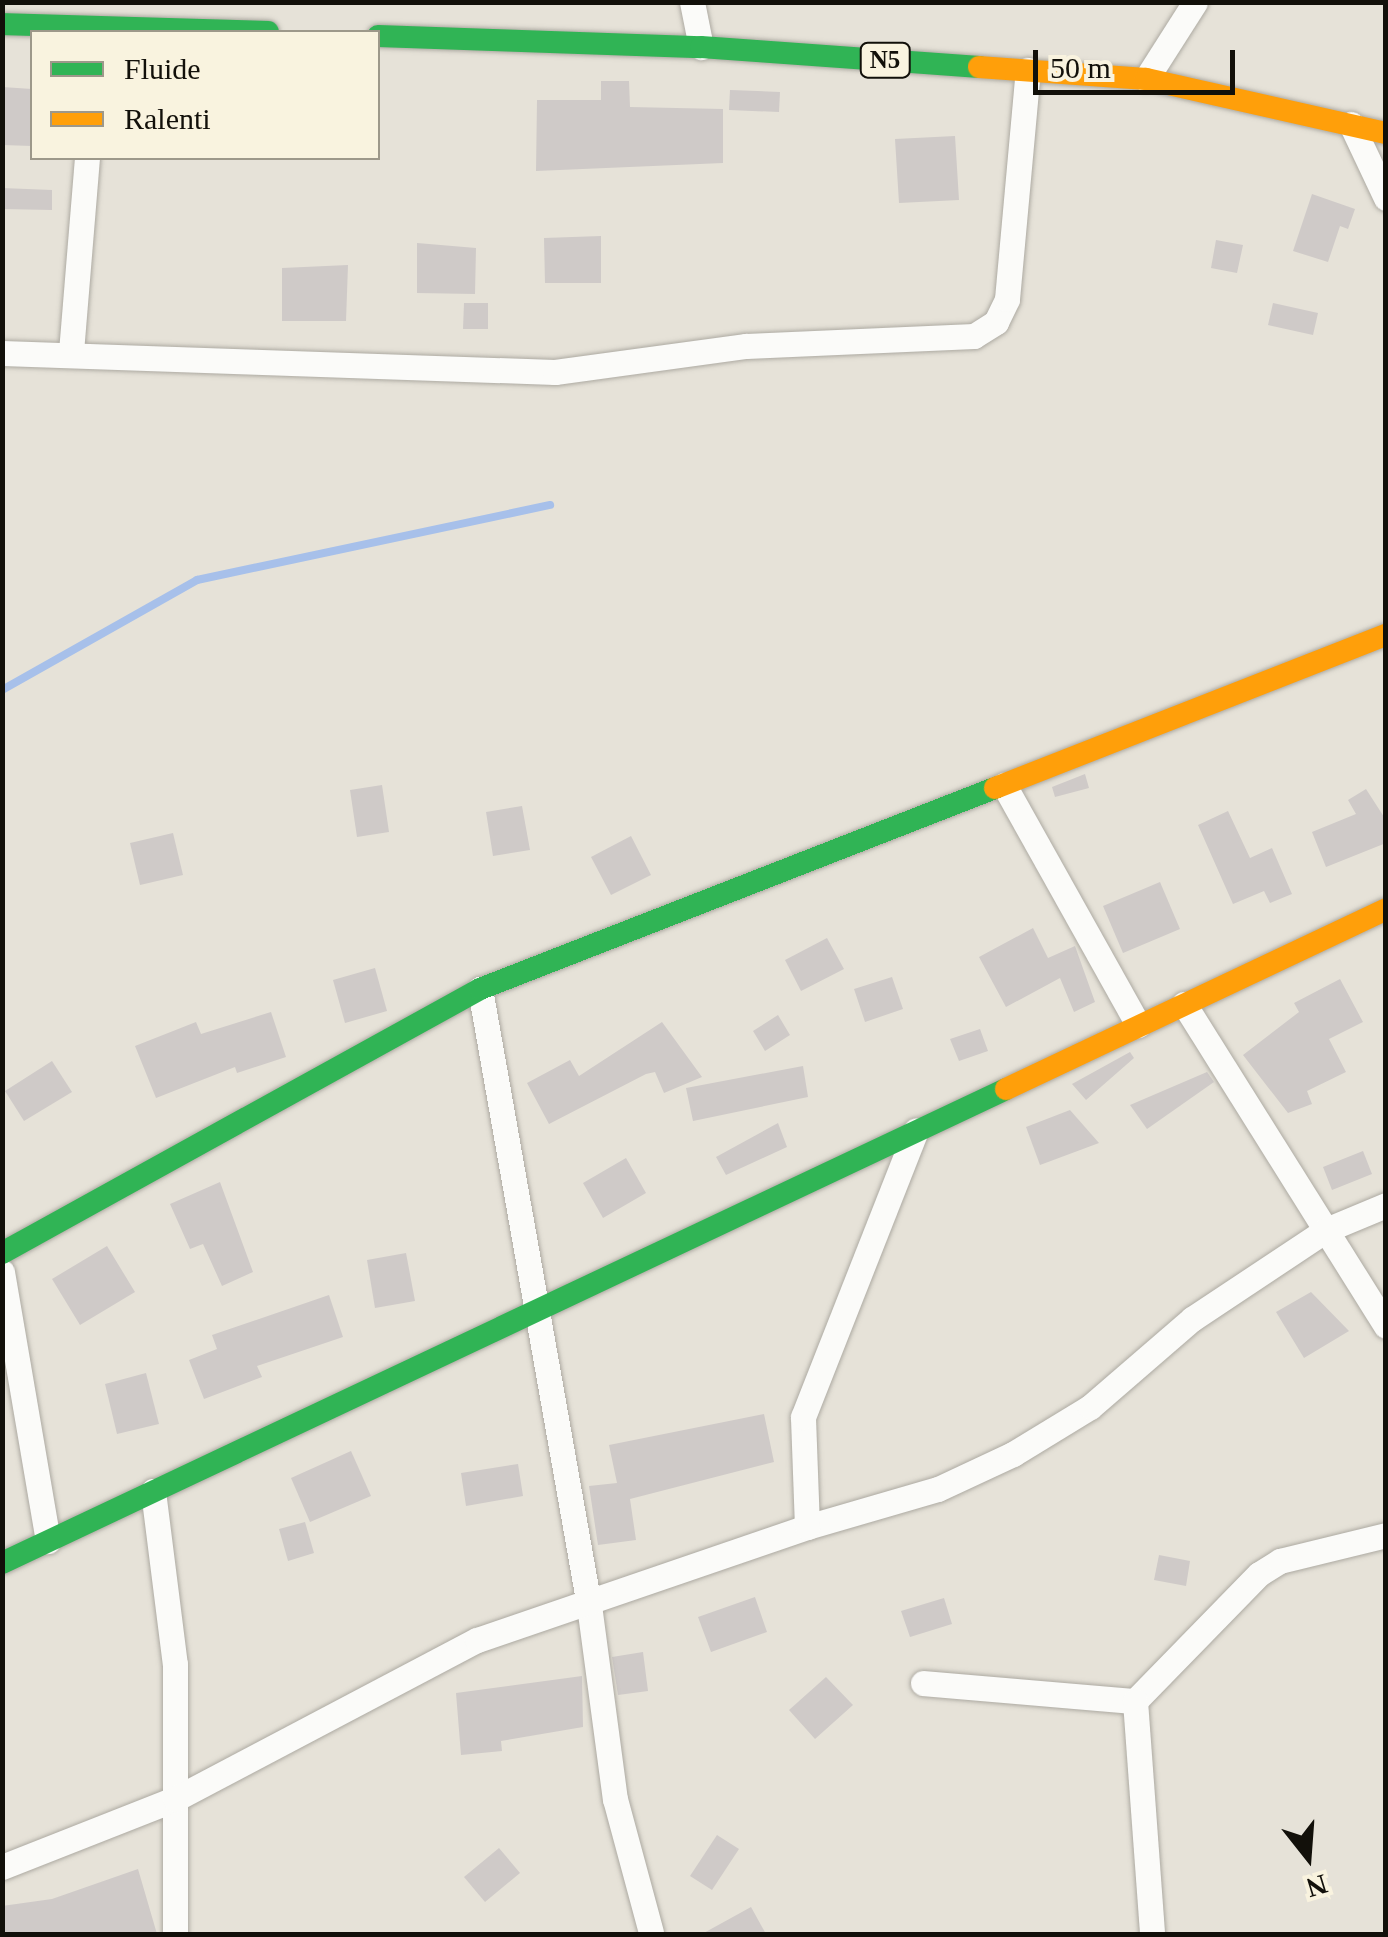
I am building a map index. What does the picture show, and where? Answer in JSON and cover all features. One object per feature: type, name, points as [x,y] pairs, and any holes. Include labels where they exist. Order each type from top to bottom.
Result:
[{"type":"main road","points":[[2,24],[66,14],[98,30]]},
{"type":"main road","name":"N5","points":[[380,36],[701,47],[1146,80],[1386,134]]},
{"type":"main road","points":[[2,1253],[480,989],[1386,635]]},
{"type":"main road","points":[[2,1562],[1386,909]]},
{"type":"street","points":[[692,2],[701,47]]},
{"type":"street","points":[[1146,80],[1195,2]]},
{"type":"street","points":[[2,353],[71,352],[555,372],[726,348],[974,336],[996,322],[1007,299],[1028,70]]},
{"type":"street","points":[[1351,124],[1386,198]]},
{"type":"street","points":[[71,352],[87,160]]},
{"type":"street","points":[[1004,785],[1138,1026]]},
{"type":"street","points":[[480,989],[533,1311],[589,1605],[615,1799],[651,1932]]},
{"type":"street","points":[[1184,1004],[1386,1326]]},
{"type":"street","points":[[807,1527],[802,1416],[916,1130]]},
{"type":"street","points":[[2,1867],[175,1799],[478,1640],[807,1527],[938,1490],[1013,1454],[1090,1407],[1192,1320],[1326,1230],[1386,1205]]},
{"type":"street","points":[[2,1272],[48,1541]]},
{"type":"street","points":[[153,1490],[175,1664],[176,1934]]},
{"type":"street","points":[[1152,1934],[1135,1701],[1258,1574],[1280,1561],[1386,1535]]},
{"type":"street","points":[[923,1682],[1135,1701]]},
{"type":"building","points":[[601,81],[629,81],[630,107],[723,109],[723,163],[536,171],[537,100],[601,100]]},
{"type":"building","points":[[2,87],[30,89],[30,146],[2,145]]},
{"type":"building","points":[[730,90],[780,92],[779,112],[729,110]]},
{"type":"building","points":[[955,136],[959,200],[899,203],[895,139]]},
{"type":"building","points":[[2,188],[52,190],[52,210],[2,209]]},
{"type":"building","points":[[1312,194],[1355,209],[1348,229],[1340,226],[1328,262],[1293,251]]},
{"type":"building","points":[[601,236],[601,283],[545,283],[544,238]]},
{"type":"building","points":[[1216,240],[1243,245],[1237,273],[1211,268]]},
{"type":"building","points":[[417,243],[476,248],[475,294],[417,293]]},
{"type":"building","points":[[348,265],[346,321],[282,321],[282,268]]},
{"type":"building","points":[[464,303],[488,303],[488,329],[463,329]]},
{"type":"building","points":[[1273,303],[1318,313],[1313,335],[1268,325]]},
{"type":"building","points":[[1085,774],[1089,788],[1055,797],[1052,787]]},
{"type":"building","points":[[382,785],[389,832],[357,837],[350,790]]},
{"type":"building","points":[[1366,789],[1386,820],[1386,843],[1326,867],[1312,832],[1356,814],[1348,800]]},
{"type":"building","points":[[522,806],[530,850],[493,856],[486,812]]},
{"type":"building","points":[[1228,811],[1250,858],[1272,848],[1292,894],[1270,903],[1264,891],[1233,904],[1198,825]]},
{"type":"building","points":[[173,833],[183,875],[140,885],[130,843]]},
{"type":"building","points":[[631,836],[651,875],[611,895],[591,857]]},
{"type":"building","points":[[1160,882],[1180,929],[1123,953],[1103,906]]},
{"type":"building","points":[[1033,928],[1048,958],[1075,946],[1095,1002],[1074,1012],[1060,978],[1006,1007],[979,957]]},
{"type":"building","points":[[827,938],[844,969],[801,991],[785,960]]},
{"type":"building","points":[[375,968],[387,1011],[345,1023],[333,980]]},
{"type":"building","points":[[892,977],[903,1009],[865,1022],[854,989]]},
{"type":"building","points":[[1340,979],[1363,1022],[1329,1039],[1346,1072],[1307,1091],[1312,1104],[1288,1113],[1243,1055],[1299,1012],[1294,1003]]},
{"type":"building","points":[[271,1012],[286,1057],[237,1073],[235,1067],[156,1098],[135,1046],[196,1022],[201,1034]]},
{"type":"building","points":[[778,1015],[790,1035],[765,1051],[753,1031]]},
{"type":"building","points":[[662,1022],[702,1077],[664,1093],[655,1072],[646,1074],[549,1124],[527,1083],[570,1060],[579,1076]]},
{"type":"building","points":[[980,1029],[988,1051],[959,1061],[950,1039]]},
{"type":"building","points":[[1130,1052],[1134,1058],[1086,1100],[1072,1084]]},
{"type":"building","points":[[52,1061],[72,1092],[24,1121],[5,1091]]},
{"type":"building","points":[[803,1066],[808,1097],[693,1121],[686,1088]]},
{"type":"building","points":[[1207,1072],[1214,1082],[1147,1129],[1130,1105]]},
{"type":"building","points":[[1070,1110],[1099,1143],[1040,1165],[1026,1127]]},
{"type":"building","points":[[778,1123],[787,1147],[726,1175],[716,1157]]},
{"type":"building","points":[[1363,1151],[1372,1174],[1332,1190],[1323,1167]]},
{"type":"building","points":[[626,1158],[646,1193],[603,1218],[583,1183]]},
{"type":"building","points":[[220,1182],[253,1272],[222,1286],[203,1244],[190,1249],[170,1204]]},
{"type":"building","points":[[107,1246],[135,1292],[80,1325],[52,1279]]},
{"type":"building","points":[[406,1253],[415,1301],[375,1308],[367,1260]]},
{"type":"building","points":[[1311,1292],[1349,1331],[1304,1358],[1276,1312]]},
{"type":"building","points":[[329,1295],[343,1337],[257,1366],[262,1377],[204,1399],[189,1360],[217,1349],[212,1335]]},
{"type":"building","points":[[146,1373],[159,1424],[117,1434],[105,1384]]},
{"type":"building","points":[[764,1414],[774,1462],[630,1499],[636,1540],[598,1545],[589,1486],[617,1483],[609,1445]]},
{"type":"building","points":[[351,1451],[371,1496],[310,1522],[291,1478]]},
{"type":"building","points":[[518,1464],[523,1496],[466,1506],[461,1473]]},
{"type":"building","points":[[305,1522],[314,1553],[288,1561],[279,1529]]},
{"type":"building","points":[[1159,1555],[1190,1561],[1186,1586],[1154,1580]]},
{"type":"building","points":[[755,1597],[767,1632],[711,1652],[698,1617]]},
{"type":"building","points":[[944,1598],[952,1624],[910,1637],[901,1611]]},
{"type":"building","points":[[643,1652],[648,1691],[618,1695],[612,1657]]},
{"type":"building","points":[[582,1676],[583,1727],[501,1741],[502,1751],[461,1755],[456,1693]]},
{"type":"building","points":[[826,1677],[853,1705],[815,1739],[789,1710]]},
{"type":"building","points":[[717,1835],[739,1849],[712,1890],[690,1876]]},
{"type":"building","points":[[499,1848],[520,1873],[485,1902],[464,1877]]},
{"type":"building","points":[[138,1869],[157,1934],[2,1934],[2,1906],[52,1899]]},
{"type":"building","points":[[751,1907],[766,1934],[702,1934]]},
{"type":"waterway","points":[[2,690],[197,580],[550,505]]},
{"type":"traffic: fast","points":[[2,24],[202,30]]},
{"type":"traffic: fast","points":[[380,36],[701,47],[979,67]]},
{"type":"traffic: fast","points":[[2,1253],[480,989],[995,788]]},
{"type":"traffic: fast","points":[[2,1563],[1006,1089]]},
{"type":"traffic: slow","points":[[979,67],[1146,79],[1386,133]]},
{"type":"traffic: slow","points":[[995,788],[1386,635]]},
{"type":"traffic: slow","points":[[1006,1089],[1386,909]]}]
